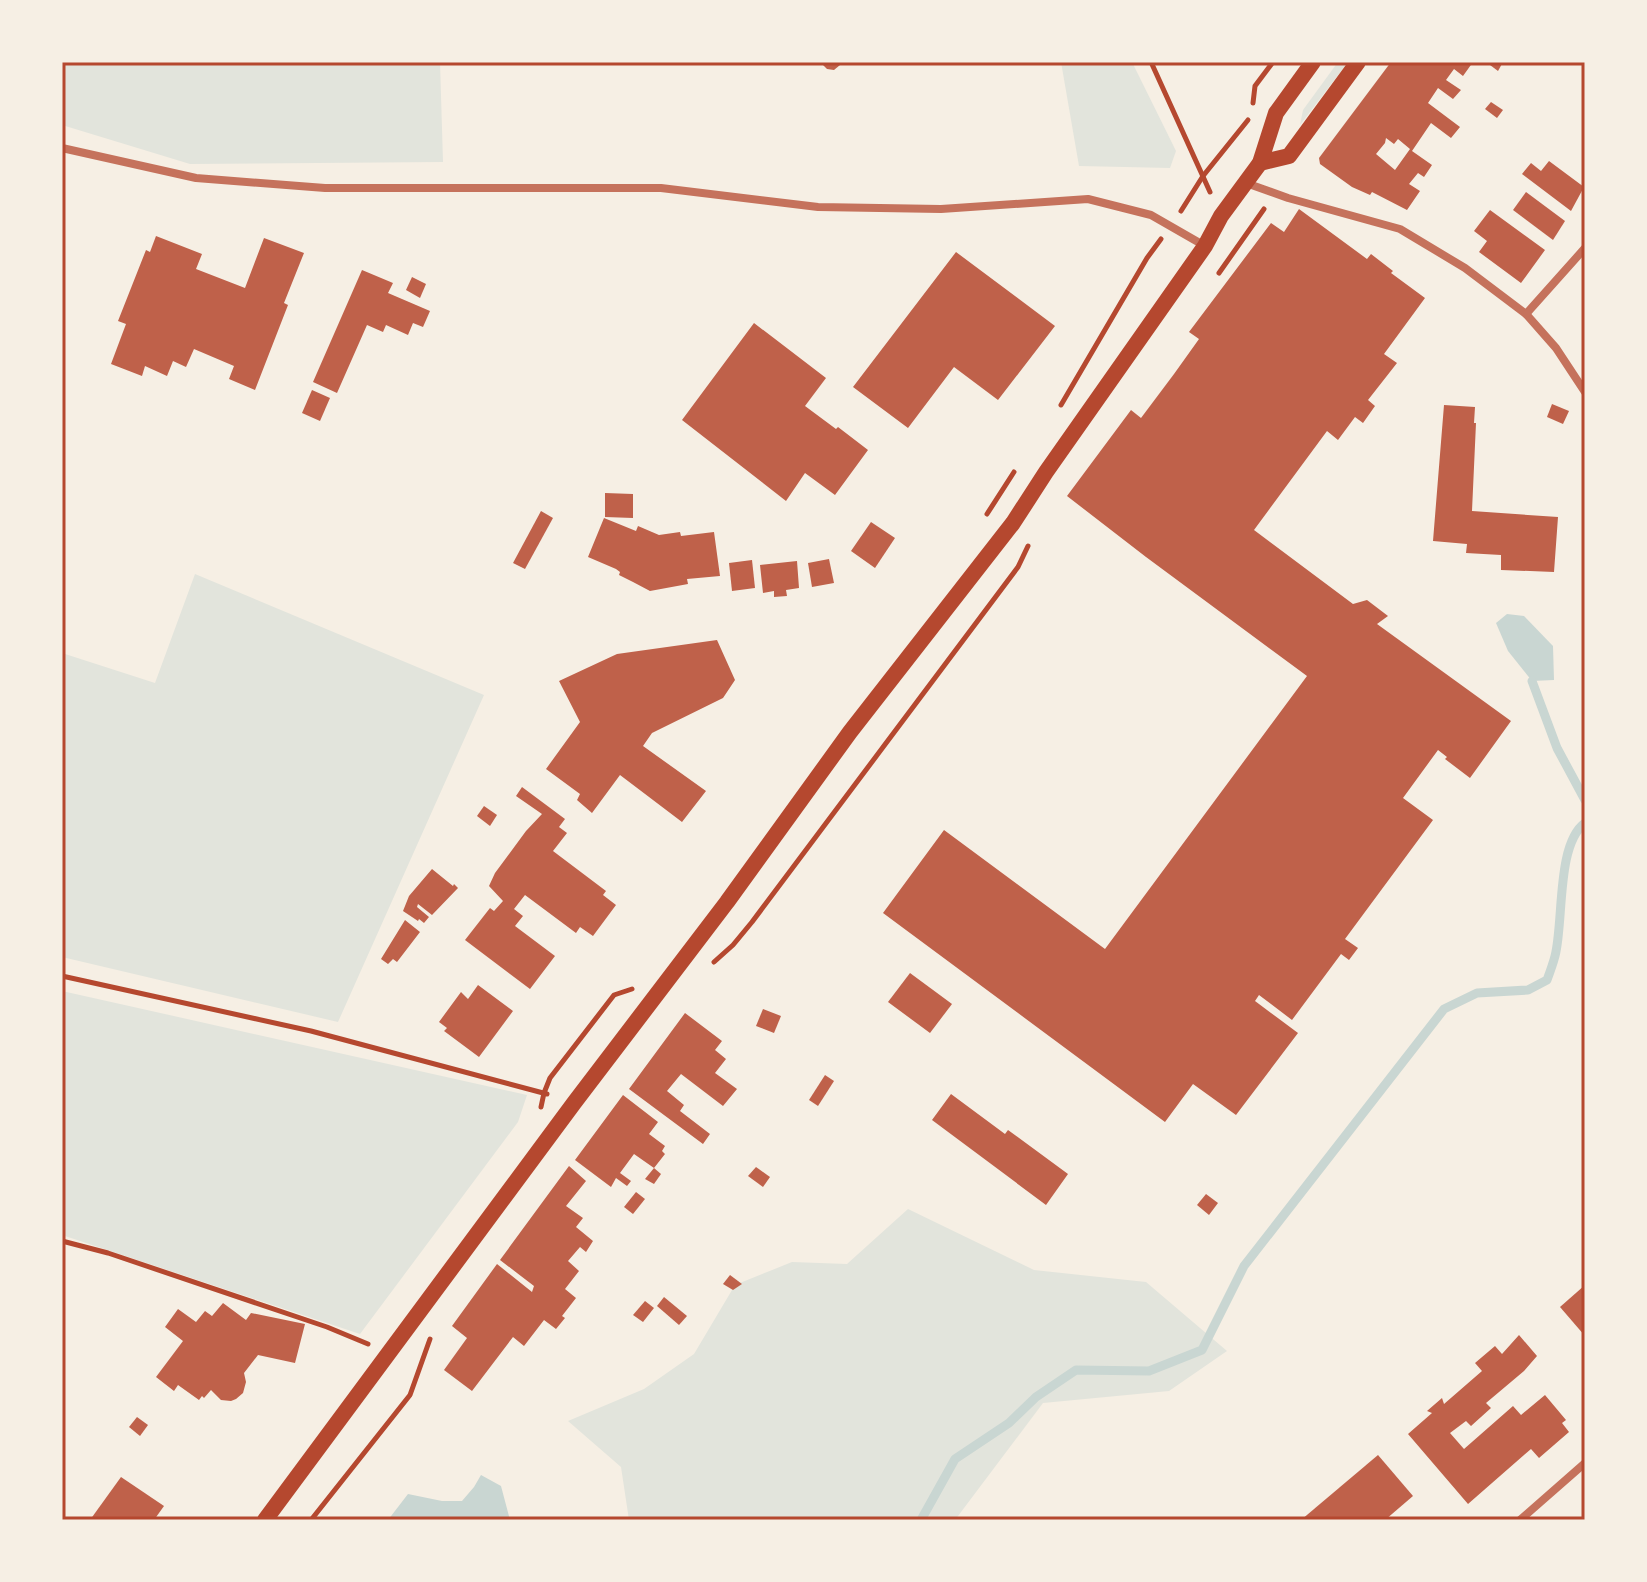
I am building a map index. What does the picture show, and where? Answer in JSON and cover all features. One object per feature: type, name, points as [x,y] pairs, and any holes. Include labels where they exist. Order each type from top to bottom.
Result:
[{"type":"main road","points":[[265,1520],[727,902],[850,732],[1013,523],[1260,163],[1276,113],[1313,62]]},
{"type":"main road","points":[[1260,163],[1289,156],[1358,62]]},
{"type":"street","points":[[62,148],[196,178],[325,188],[661,188],[818,207],[941,209],[1088,199],[1151,215],[1205,246]]},
{"type":"street","points":[[1245,182],[1288,198],[1400,229],[1465,268],[1526,314],[1556,348],[1585,392]]},
{"type":"street","points":[[1526,314],[1585,248]]},
{"type":"street","points":[[1520,1520],[1585,1463]]},
{"type":"path","points":[[1151,62],[1221,216]]},
{"type":"path","points":[[62,976],[311,1031],[519,1085],[574,1103]]},
{"type":"path","points":[[62,1241],[135,1262],[353,1338]]},
{"type":"shaded area","points":[[62,62],[440,62],[443,162],[190,164],[62,125]]},
{"type":"shaded area","points":[[1061,62],[1132,62],[1176,151],[1170,168],[1079,166]]},
{"type":"shaded area","points":[[1338,62],[1348,62],[1300,125],[1303,110]]},
{"type":"shaded area","points":[[195,574],[484,695],[338,1022],[62,957],[62,653],[155,683]]},
{"type":"shaded area","points":[[1507,614],[1524,616],[1553,646],[1554,680],[1532,681],[1508,651],[1496,623]]},
{"type":"shaded area","points":[[62,991],[527,1095],[518,1122],[360,1334],[62,1235]]},
{"type":"shaded area","points":[[908,1209],[1034,1270],[1146,1282],[1227,1351],[1169,1391],[1043,1403],[955,1520],[629,1520],[621,1467],[568,1421],[644,1389],[694,1354],[735,1285],[792,1262],[847,1264]]},
{"type":"shaded area","points":[[481,1475],[501,1486],[510,1520],[388,1520],[408,1494],[442,1501],[462,1501]]},
{"type":"building","points":[[820,62],[840,62],[840,65],[834,70],[827,69]]},
{"type":"building","points":[[1391,62],[1473,62],[1463,76],[1454,69],[1446,80],[1461,90],[1453,99],[1438,88],[1428,103],[1460,127],[1451,138],[1431,123],[1412,151],[1432,165],[1424,177],[1418,173],[1409,184],[1420,191],[1407,210],[1372,192],[1370,195],[1352,187],[1320,164],[1319,158]],"holes":[[[1386,138],[1394,144],[1398,139],[1410,149],[1395,170],[1376,154]]]},
{"type":"building","points":[[1486,62],[1503,62],[1498,71]]},
{"type":"building","points":[[1491,102],[1503,110],[1497,118],[1485,109]]},
{"type":"building","points":[[1549,161],[1584,187],[1571,211],[1522,174],[1531,163],[1541,171]]},
{"type":"building","points":[[1526,192],[1565,221],[1553,240],[1513,210]]},
{"type":"building","points":[[1299,209],[1367,259],[1371,254],[1425,298],[1384,354],[1397,363],[1368,400],[1375,406],[1363,423],[1355,417],[1338,440],[1327,431],[1254,530],[1353,604],[1367,600],[1388,616],[1377,624],[1511,721],[1470,778],[1438,750],[1403,798],[1433,820],[1345,939],[1358,948],[1349,960],[1341,954],[1292,1020],[1259,995],[1255,1001],[1298,1033],[1236,1115],[1193,1084],[1165,1122],[883,913],[944,830],[1105,949],[1307,676],[1067,496],[1131,410],[1141,418],[1174,374],[1199,339],[1189,332],[1271,223],[1284,232]]},
{"type":"building","points":[[1490,210],[1545,250],[1521,283],[1479,252],[1487,241],[1474,231]]},
{"type":"building","points":[[156,236],[202,254],[196,269],[245,288],[264,238],[304,253],[284,303],[288,305],[255,390],[229,379],[234,366],[194,349],[186,367],[173,361],[167,376],[145,366],[142,376],[111,364],[126,324],[118,321],[146,250],[150,252]]},
{"type":"building","points":[[956,252],[1055,326],[998,400],[954,367],[908,428],[853,387]]},
{"type":"building","points":[[362,270],[393,283],[388,293],[430,311],[423,327],[413,323],[408,335],[386,325],[383,332],[367,325],[337,393],[313,382]]},
{"type":"building","points":[[412,277],[426,284],[420,298],[406,290]]},
{"type":"building","points":[[754,323],[826,378],[805,406],[868,450],[835,495],[805,473],[786,501],[682,420]]},
{"type":"building","points":[[312,390],[330,398],[320,421],[302,413]]},
{"type":"building","points":[[1552,404],[1569,411],[1563,424],[1547,417]]},
{"type":"building","points":[[1444,405],[1475,407],[1472,511],[1558,517],[1554,572],[1501,570],[1501,555],[1466,553],[1467,544],[1433,541]]},
{"type":"building","points":[[605,493],[633,494],[633,518],[605,517]]},
{"type":"building","points":[[541,511],[553,518],[525,569],[513,563]]},
{"type":"building","points":[[604,518],[636,531],[638,526],[659,535],[714,532],[720,576],[687,579],[688,584],[650,591],[619,575],[616,569],[588,557]]},
{"type":"building","points":[[871,522],[895,538],[875,568],[851,551]]},
{"type":"building","points":[[829,559],[834,583],[812,587],[808,563]]},
{"type":"building","points":[[752,560],[755,588],[732,591],[729,563]]},
{"type":"building","points":[[797,561],[799,588],[786,590],[787,596],[774,597],[774,591],[763,593],[760,565]]},
{"type":"building","points":[[717,640],[735,680],[723,698],[652,733],[643,746],[706,791],[682,822],[620,775],[592,813],[577,800],[580,794],[546,769],[580,722],[559,681],[617,654]]},
{"type":"building","points":[[522,787],[565,819],[559,827],[567,833],[553,851],[606,891],[603,895],[616,905],[593,936],[580,927],[576,933],[525,895],[514,909],[523,916],[515,926],[555,956],[530,989],[465,940],[490,908],[494,911],[503,901],[489,886],[495,873],[542,814],[516,796]]},
{"type":"building","points":[[484,806],[497,815],[490,826],[477,816]]},
{"type":"building","points":[[432,869],[458,888],[432,915],[418,904],[417,907],[429,917],[424,923],[403,911],[409,896]]},
{"type":"building","points":[[405,920],[420,932],[397,962],[393,959],[388,964],[381,959]]},
{"type":"building","points":[[910,973],[952,1004],[930,1033],[888,1002]]},
{"type":"building","points":[[478,985],[513,1011],[479,1057],[444,1031],[447,1028],[439,1022],[461,992],[468,999]]},
{"type":"building","points":[[763,1009],[781,1016],[774,1033],[756,1026]]},
{"type":"building","points":[[685,1013],[722,1041],[715,1050],[726,1059],[715,1073],[737,1089],[723,1106],[681,1074],[667,1091],[684,1105],[680,1111],[710,1134],[703,1144],[629,1089]]},
{"type":"building","points":[[825,1075],[834,1081],[818,1106],[809,1100]]},
{"type":"building","points":[[951,1094],[1005,1134],[1008,1130],[1068,1174],[1046,1205],[932,1120]]},
{"type":"building","points":[[623,1095],[658,1122],[649,1134],[665,1146],[662,1151],[665,1154],[654,1168],[634,1154],[620,1173],[631,1181],[627,1186],[616,1178],[611,1187],[575,1160]]},
{"type":"building","points":[[569,1166],[586,1181],[566,1206],[583,1218],[576,1227],[593,1241],[586,1252],[580,1247],[568,1261],[579,1271],[565,1289],[576,1298],[556,1329],[544,1320],[524,1346],[513,1337],[472,1391],[444,1370],[467,1338],[452,1326],[497,1264],[532,1292],[534,1286],[500,1260]]},
{"type":"building","points":[[756,1167],[770,1177],[763,1187],[748,1176]]},
{"type":"building","points":[[654,1168],[661,1174],[654,1184],[645,1179]]},
{"type":"building","points":[[636,1192],[645,1199],[633,1214],[624,1207]]},
{"type":"building","points":[[1206,1194],[1218,1203],[1209,1215],[1197,1205]]},
{"type":"building","points":[[730,1275],[742,1284],[733,1290],[723,1284]]},
{"type":"building","points":[[1585,1285],[1585,1336],[1560,1307]]},
{"type":"building","points":[[664,1297],[687,1316],[679,1325],[657,1306]]},
{"type":"building","points":[[645,1301],[654,1308],[643,1322],[633,1315]]},
{"type":"building","points":[[223,1303],[246,1320],[251,1313],[305,1324],[295,1363],[258,1355],[244,1373],[246,1382],[243,1393],[231,1401],[221,1400],[211,1390],[199,1400],[178,1385],[174,1391],[156,1377],[183,1341],[165,1327],[178,1309],[196,1322],[205,1311],[212,1316]]},
{"type":"building","points":[[1519,1335],[1537,1356],[1486,1403],[1491,1408],[1471,1426],[1466,1421],[1450,1433],[1464,1449],[1513,1406],[1521,1415],[1545,1395],[1566,1420],[1562,1423],[1569,1432],[1539,1458],[1531,1449],[1468,1504],[1408,1434],[1432,1413],[1427,1411],[1442,1398],[1444,1404],[1482,1371],[1475,1363],[1495,1346],[1502,1354]]},
{"type":"building","points":[[137,1417],[148,1425],[140,1436],[129,1427]]},
{"type":"building","points":[[1378,1455],[1413,1496],[1385,1520],[1301,1520]]},
{"type":"building","points":[[121,1477],[164,1506],[154,1520],[90,1520]]},
{"type":"waterway","points":[[1532,681],[1557,748],[1585,800]]},
{"type":"waterway","points":[[921,1520],[955,1459],[1009,1423],[1036,1397],[1076,1370],[1149,1371],[1202,1350],[1244,1266],[1444,1009],[1477,993],[1528,990],[1547,980],[1558,941],[1562,885],[1569,848],[1585,823]]}]
